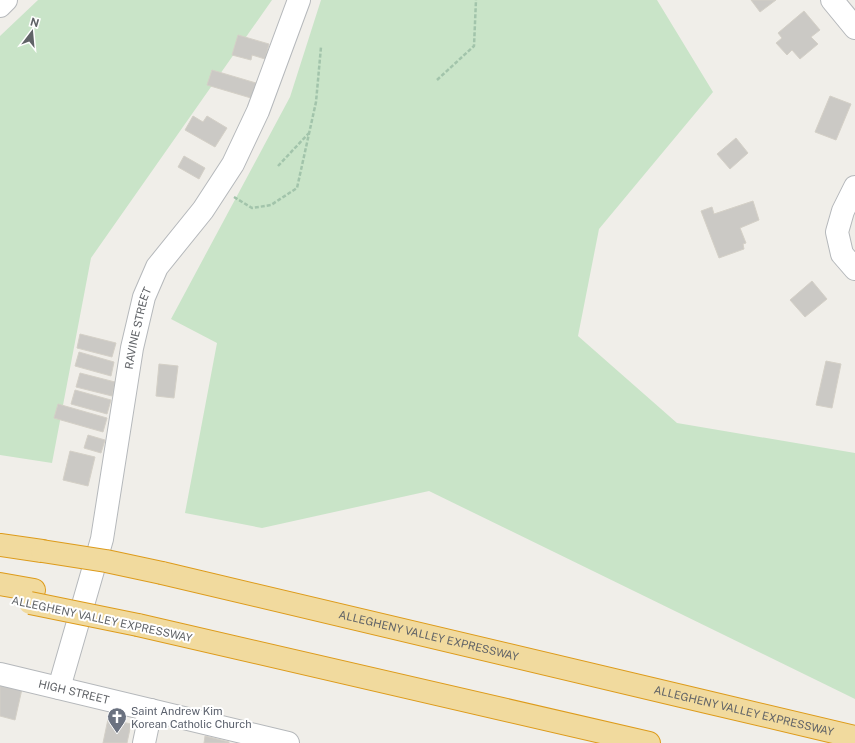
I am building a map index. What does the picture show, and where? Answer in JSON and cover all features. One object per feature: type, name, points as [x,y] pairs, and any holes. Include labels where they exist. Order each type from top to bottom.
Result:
[{"type":"highway","name":"ALLEGHENY VALLEY EXPRESSWAY","points":[[0,545],[42,550],[106,561],[277,599],[674,695],[855,736]]},
{"type":"highway","points":[[0,584],[32,597]]},
{"type":"highway","name":"ALLEGHENY VALLEY EXPRESSWAY","points":[[0,599],[32,597],[139,619],[302,663],[649,743]]},
{"type":"street","points":[[0,6],[6,0]]},
{"type":"street","name":"RAVINE STREET","points":[[59,688],[102,539],[132,348],[144,296],[157,267],[204,210],[232,164],[258,111],[299,0]]},
{"type":"street","points":[[832,0],[855,28]]},
{"type":"street","points":[[855,187],[843,211],[837,232],[842,254],[855,269]]},
{"type":"street","name":"HIGH STREET","points":[[0,674],[151,710],[249,738],[288,743]]},
{"type":"street","points":[[144,743],[151,710]]},
{"type":"path","points":[[437,80],[474,46],[476,0]]},
{"type":"path","points":[[218,187],[252,208],[271,205],[297,188],[316,102],[321,47]]},
{"type":"path","points":[[278,166],[309,133]]},
{"type":"green space","points":[[38,0],[272,0],[91,258],[52,463],[0,455],[0,36]]},
{"type":"green space","points":[[321,0],[657,0],[713,92],[599,229],[578,336],[677,423],[855,453],[855,699],[429,491],[262,528],[185,513],[217,343],[171,319],[290,97]]},
{"type":"building","points":[[751,0],[776,0],[760,12]]},
{"type":"building","points":[[804,11],[820,30],[811,37],[818,44],[800,59],[792,50],[787,55],[776,43],[782,38],[778,33]]},
{"type":"building","points":[[238,35],[269,44],[265,59],[252,55],[251,60],[232,55]]},
{"type":"building","points":[[212,70],[256,83],[251,98],[207,85]]},
{"type":"building","points":[[830,96],[851,104],[836,140],[815,132]]},
{"type":"building","points":[[193,116],[203,122],[207,116],[227,128],[215,147],[185,130]]},
{"type":"building","points":[[736,138],[748,153],[730,169],[717,154]]},
{"type":"building","points":[[184,156],[205,168],[199,179],[178,167]]},
{"type":"building","points":[[753,201],[759,220],[740,228],[746,243],[743,244],[744,249],[719,258],[701,211],[712,207],[714,214]]},
{"type":"building","points":[[812,281],[827,299],[805,317],[790,300]]},
{"type":"building","points":[[80,334],[116,343],[112,357],[77,348]]},
{"type":"building","points":[[79,352],[114,362],[111,376],[75,366]]},
{"type":"building","points":[[826,361],[841,364],[832,408],[816,405]]},
{"type":"building","points":[[159,364],[178,366],[174,398],[156,396]]},
{"type":"building","points":[[80,373],[115,382],[112,396],[76,387]]},
{"type":"building","points":[[75,390],[111,400],[107,414],[71,404]]},
{"type":"building","points":[[58,404],[107,418],[103,432],[54,418]]},
{"type":"building","points":[[88,435],[105,440],[101,453],[84,448]]},
{"type":"building","points":[[70,451],[95,457],[88,486],[63,480]]},
{"type":"building","points":[[0,684],[22,689],[15,720],[0,716]]},
{"type":"building","name":"Saint Andrew Kim Korean Catholic Church","points":[[108,719],[131,724],[127,743],[103,743]]},
{"type":"building","points":[[205,736],[229,742],[229,743],[204,743]]},
{"type":"place","name":"Saint Andrew Kim Korean Catholic Church","points":[[117,734]]}]
